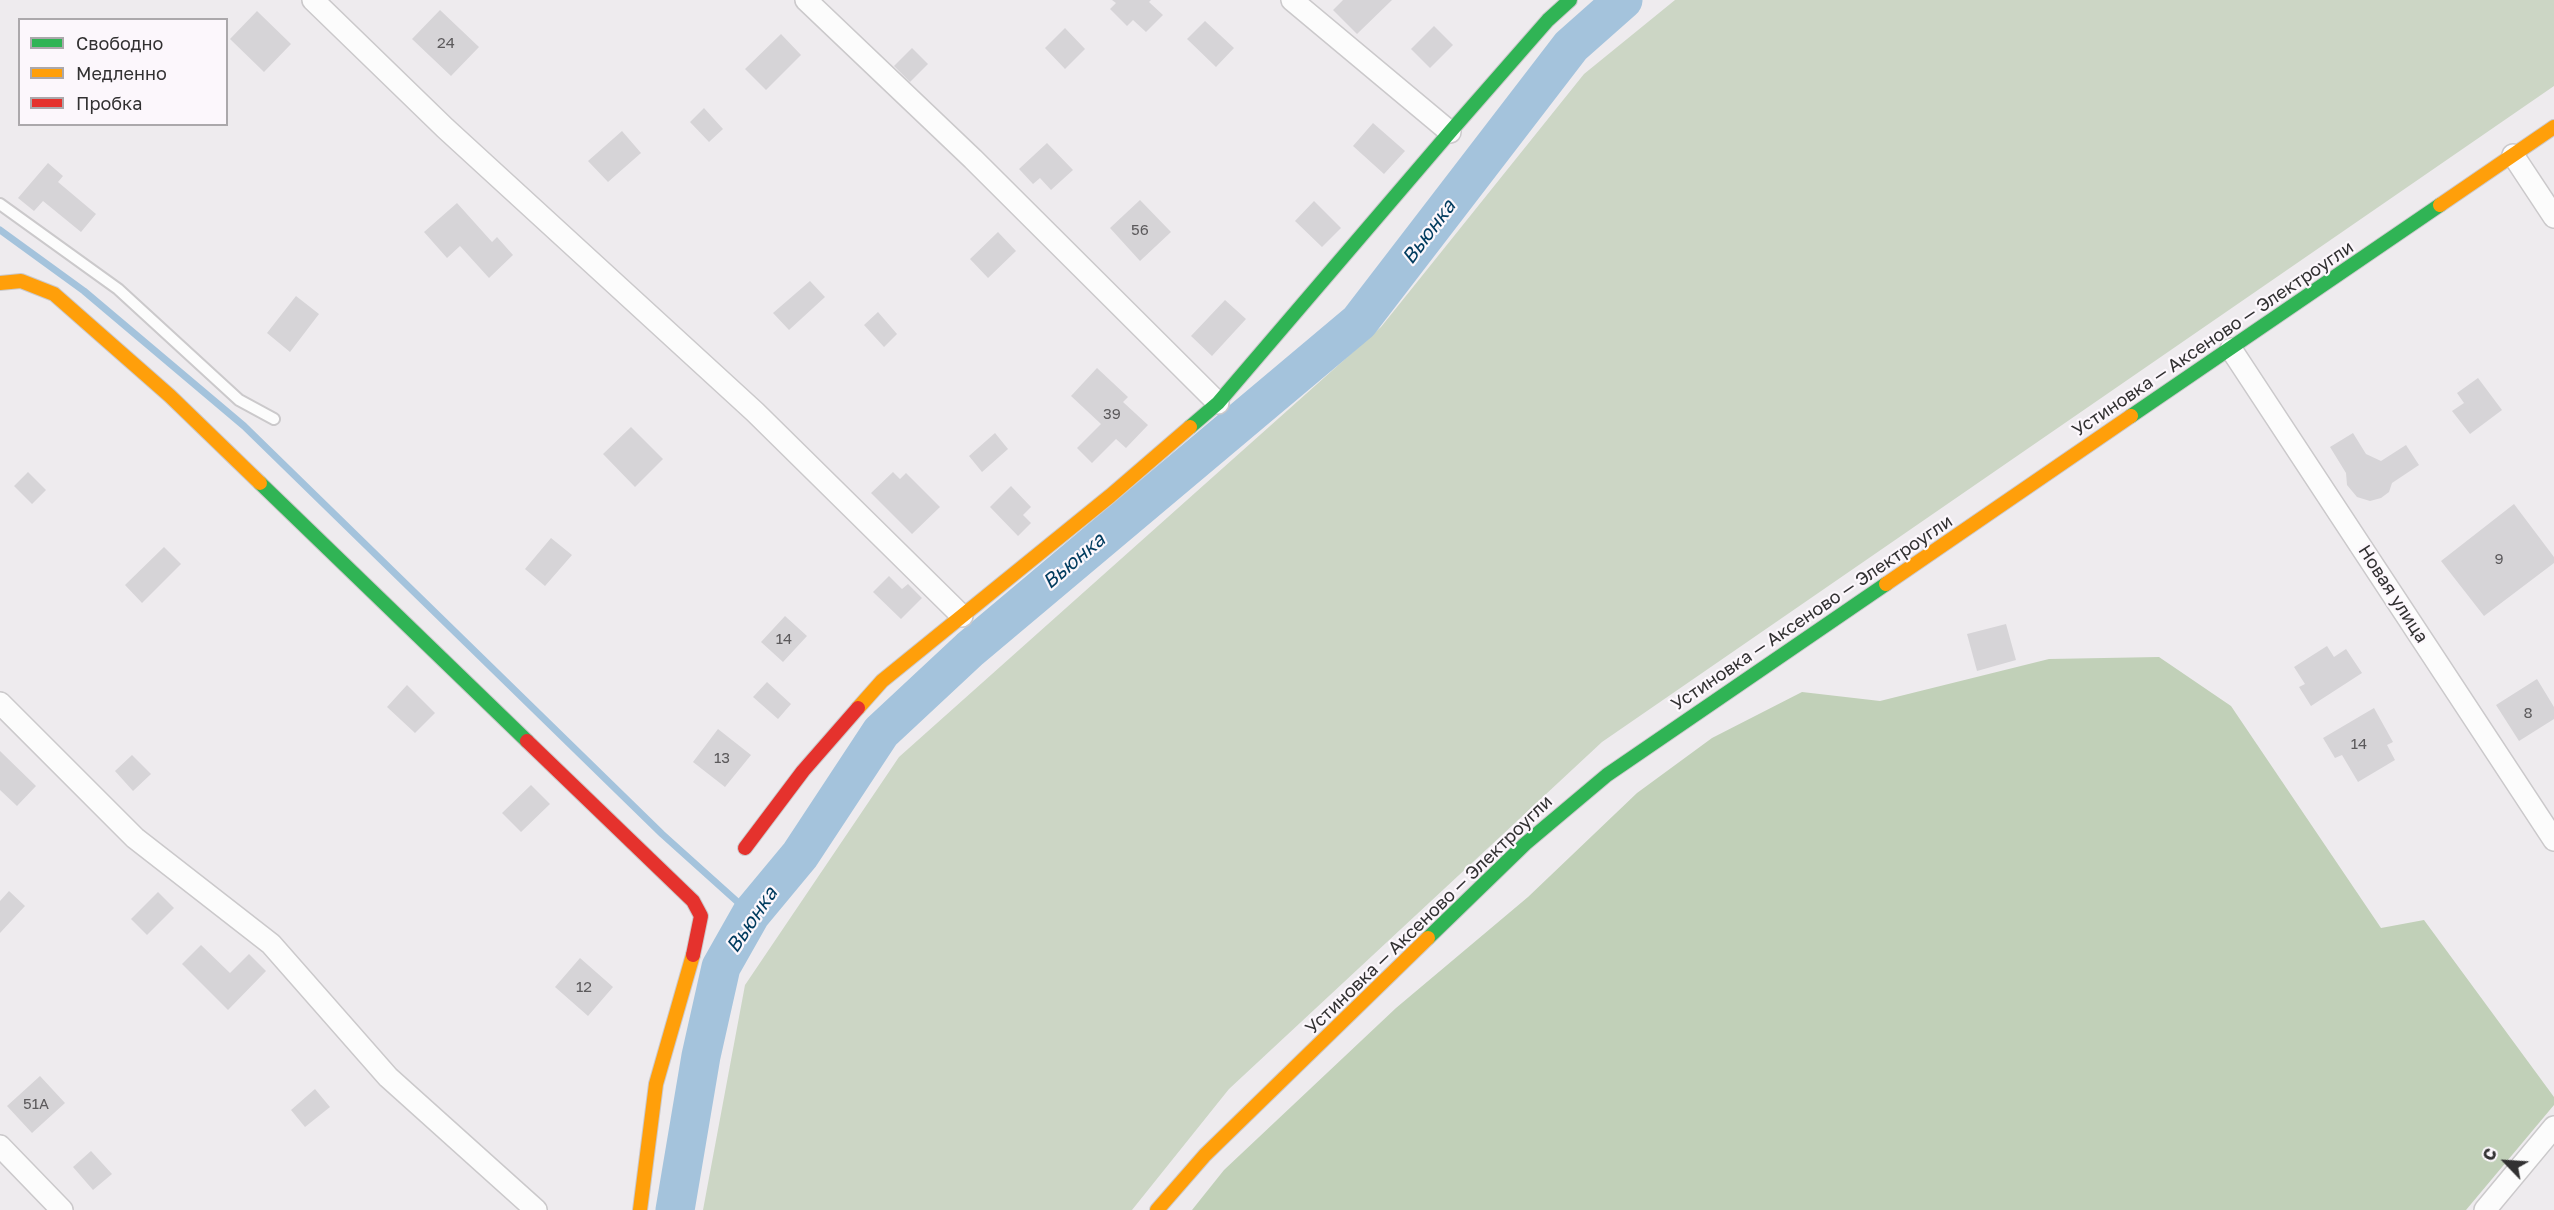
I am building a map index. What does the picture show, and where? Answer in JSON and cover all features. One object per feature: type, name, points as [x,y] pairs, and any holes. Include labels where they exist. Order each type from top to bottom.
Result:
[{"type":"street","points":[[314,0],[445,128],[755,412],[962,616]]},
{"type":"street","points":[[806,0],[973,159],[1218,403]]},
{"type":"street","points":[[1292,0],[1450,132]]},
{"type":"street","points":[[746,848],[803,771],[882,681],[1110,496],[1218,403],[1450,132],[1548,20],[1570,0]]},
{"type":"street","name":"Устиновка — Аксеново — Электроугли","points":[[1157,1210],[1205,1155],[1517,852],[1607,775],[2554,127]]},
{"type":"street","points":[[2513,155],[2554,218]]},
{"type":"street","points":[[0,283],[32,281],[54,294],[170,396],[693,901],[701,916],[699,932],[656,1084],[640,1210]]},
{"type":"street","name":"Новая улица","points":[[2231,349],[2554,840]]},
{"type":"street","points":[[0,703],[135,838],[271,944],[388,1077],[536,1210]]},
{"type":"street","points":[[2485,1210],[2554,1127]]},
{"type":"street","points":[[0,1146],[62,1210]]},
{"type":"lane","points":[[0,204],[117,289],[239,400],[274,419]]},
{"type":"green space","points":[[1675,0],[2554,0],[2554,86],[1602,742],[1229,1089],[1132,1210],[703,1210],[745,985],[899,757],[1381,327],[1584,74]]},
{"type":"green space","points":[[2159,657],[2231,706],[2381,928],[2424,920],[2554,1097],[2554,1105],[2466,1210],[1192,1210],[1224,1170],[1396,1008],[1528,897],[1637,793],[1712,738],[1802,692],[1880,701],[2049,659]]},
{"type":"building","points":[[1112,0],[1151,0],[1149,2],[1163,15],[1146,32],[1133,20],[1127,26],[1110,9],[1116,3]]},
{"type":"building","points":[[1343,0],[1392,0],[1357,34],[1333,10]]},
{"type":"building","points":[[440,10],[479,47],[451,76],[412,39]]},
{"type":"building","points":[[257,11],[291,44],[264,72],[230,39]]},
{"type":"building","points":[[1205,21],[1234,48],[1216,67],[1187,39]]},
{"type":"building","points":[[1434,26],[1453,45],[1430,68],[1411,49]]},
{"type":"building","points":[[1065,28],[1085,49],[1065,69],[1045,48]]},
{"type":"building","points":[[781,34],[801,55],[766,90],[745,69]]},
{"type":"building","points":[[912,48],[928,64],[910,82],[894,66]]},
{"type":"building","points":[[704,108],[723,129],[709,142],[690,122]]},
{"type":"building","points":[[1373,123],[1405,151],[1384,174],[1353,146]]},
{"type":"building","points":[[622,131],[641,153],[608,182],[588,161]]},
{"type":"building","points":[[1047,143],[1073,170],[1051,190],[1040,178],[1033,184],[1019,169]]},
{"type":"building","points":[[48,163],[63,176],[58,182],[96,214],[81,232],[43,201],[34,211],[18,198]]},
{"type":"building","points":[[1140,200],[1171,232],[1140,261],[1110,228]]},
{"type":"building","points":[[1314,201],[1341,228],[1322,247],[1295,221]]},
{"type":"building","points":[[457,203],[492,242],[497,237],[513,255],[489,278],[460,246],[447,258],[424,232]]},
{"type":"building","points":[[998,232],[1016,251],[988,278],[970,259]]},
{"type":"building","points":[[810,281],[825,297],[789,330],[773,313]]},
{"type":"building","points":[[296,296],[319,314],[290,352],[267,333]]},
{"type":"building","points":[[1225,300],[1246,319],[1212,356],[1191,336]]},
{"type":"building","points":[[878,312],[897,334],[884,347],[864,325]]},
{"type":"building","points":[[1097,368],[1128,397],[1123,402],[1148,425],[1126,448],[1116,439],[1092,463],[1077,448],[1101,424],[1071,396]]},
{"type":"building","points":[[2478,378],[2502,410],[2470,434],[2452,411],[2464,403],[2457,393]]},
{"type":"building","points":[[631,427],[663,459],[635,487],[603,454]]},
{"type":"building","points":[[995,433],[1008,449],[982,472],[969,456]]},
{"type":"building","points":[[2353,433],[2366,454],[2381,461],[2406,445],[2419,465],[2392,483],[2389,492],[2381,498],[2370,501],[2357,497],[2347,485],[2346,473],[2330,447]]},
{"type":"building","points":[[28,472],[46,490],[32,504],[14,486]]},
{"type":"building","points":[[893,472],[900,479],[906,473],[940,507],[912,534],[871,493]]},
{"type":"building","points":[[1011,486],[1031,507],[1023,515],[1031,523],[1018,536],[990,507]]},
{"type":"building","points":[[2514,504],[2554,557],[2554,563],[2484,616],[2441,561]]},
{"type":"building","points":[[551,538],[572,555],[545,586],[525,569]]},
{"type":"building","points":[[164,547],[181,564],[142,603],[125,585]]},
{"type":"building","points":[[889,576],[902,589],[908,584],[922,598],[901,619],[873,592]]},
{"type":"building","points":[[785,616],[807,636],[783,662],[761,642]]},
{"type":"building","points":[[2006,624],[2016,660],[1977,671],[1967,634]]},
{"type":"building","points":[[2327,646],[2334,657],[2346,649],[2362,673],[2311,706],[2299,687],[2305,684],[2294,667]]},
{"type":"building","points":[[2537,679],[2554,707],[2554,719],[2519,741],[2496,705]]},
{"type":"building","points":[[767,682],[791,704],[778,719],[753,697]]},
{"type":"building","points":[[407,685],[435,713],[415,733],[387,707]]},
{"type":"building","points":[[2374,708],[2393,742],[2387,745],[2395,760],[2358,782],[2342,755],[2335,758],[2323,738]]},
{"type":"building","points":[[718,729],[751,755],[725,787],[693,762]]},
{"type":"building","points":[[0,751],[36,786],[17,806],[0,790]]},
{"type":"building","points":[[132,755],[151,774],[133,791],[115,771]]},
{"type":"building","points":[[531,785],[550,804],[521,832],[502,813]]},
{"type":"building","points":[[9,891],[25,906],[0,933],[0,901]]},
{"type":"building","points":[[158,892],[174,908],[147,935],[131,919]]},
{"type":"building","points":[[201,945],[230,973],[249,954],[266,971],[228,1010],[182,964]]},
{"type":"building","points":[[580,958],[613,987],[588,1016],[555,987]]},
{"type":"building","points":[[40,1076],[65,1103],[32,1133],[7,1106]]},
{"type":"building","points":[[315,1089],[330,1107],[305,1127],[291,1110]]},
{"type":"building","points":[[91,1151],[112,1174],[93,1190],[73,1167]]},
{"type":"waterway","name":"Вьюнка","points":[[675,1210],[701,1056],[721,967],[751,914],[800,855],[881,732],[970,649],[1359,322],[1571,46],[1623,0]]},
{"type":"waterway","points":[[0,230],[84,291],[244,426],[662,834],[751,914]]},
{"type":"traffic: fast","points":[[1190,427],[1218,403],[1450,132],[1548,20],[1570,0]]},
{"type":"traffic: fast","points":[[2131,416],[2440,205]]},
{"type":"traffic: fast","points":[[260,483],[527,741]]},
{"type":"traffic: fast","points":[[1428,938],[1525,844],[1607,775],[1886,584]]},
{"type":"traffic: slow","points":[[2440,205],[2554,127]]},
{"type":"traffic: slow","points":[[0,283],[21,281],[54,294],[170,396],[260,483]]},
{"type":"traffic: slow","points":[[1886,584],[2131,416]]},
{"type":"traffic: slow","points":[[858,708],[882,681],[1110,496],[1190,427]]},
{"type":"traffic: slow","points":[[1157,1210],[1205,1155],[1428,938]]},
{"type":"traffic: slow","points":[[640,1210],[656,1084],[693,955]]},
{"type":"traffic: jam","points":[[745,848],[803,771],[858,708]]},
{"type":"traffic: jam","points":[[527,741],[693,901],[701,916],[693,955]]}]
